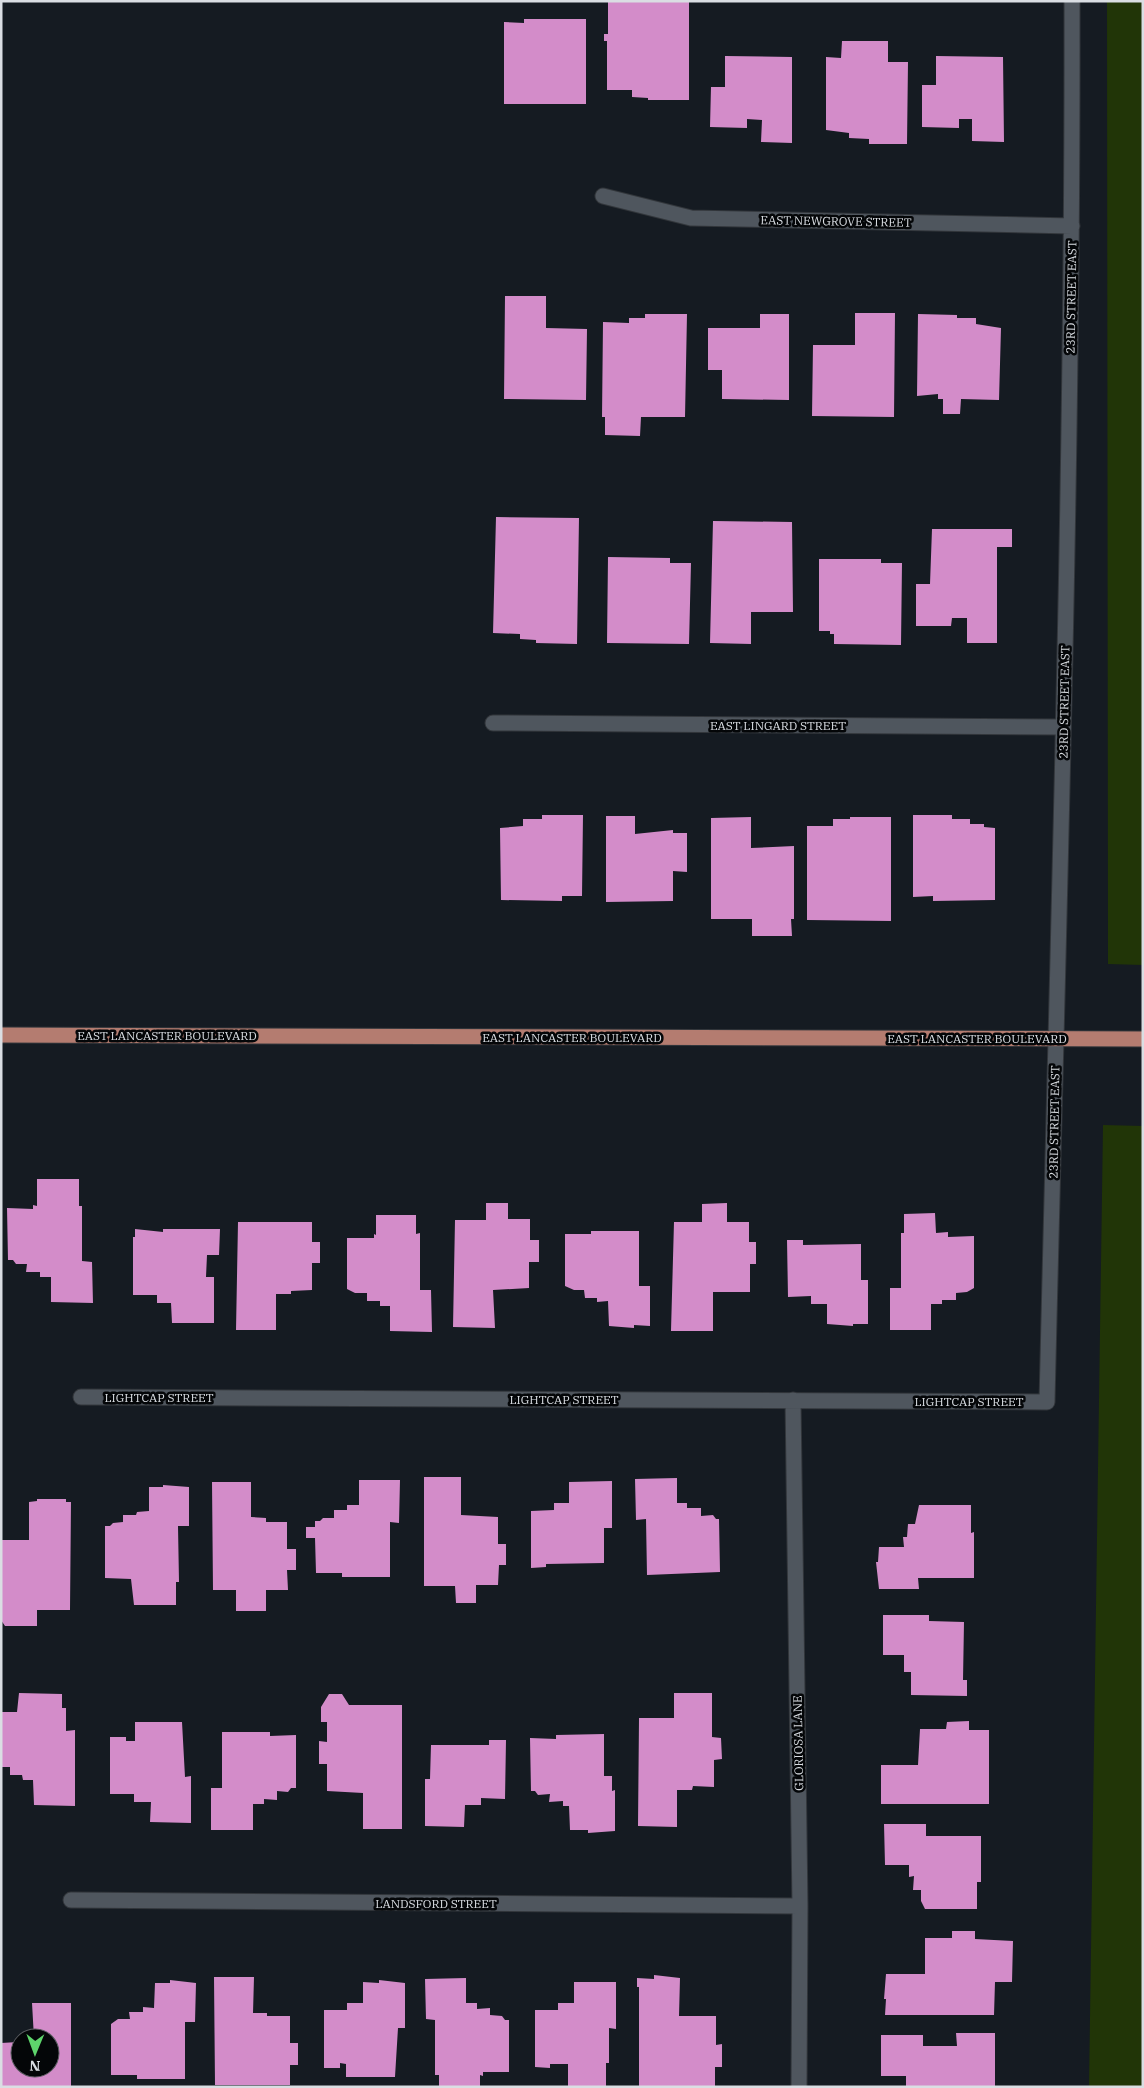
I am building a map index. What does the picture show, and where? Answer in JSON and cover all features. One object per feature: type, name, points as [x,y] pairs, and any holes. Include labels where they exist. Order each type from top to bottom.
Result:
[{"type":"main road","name":"EAST LANCASTER BOULEVARD","points":[[1,1035],[1143,1039]]},
{"type":"street","name":"23RD STREET EAST","points":[[1047,1402],[1063,727],[1072,226],[1072,1]]},
{"type":"street","name":"EAST NEWGROVE STREET","points":[[603,196],[691,218],[1072,226]]},
{"type":"street","name":"EAST LINGARD STREET","points":[[493,723],[1063,727]]},
{"type":"street","name":"LIGHTCAP STREET","points":[[81,1397],[1047,1402]]},
{"type":"street","name":"GLORIOSA LANE","points":[[794,1400],[800,1906],[799,2087]]},
{"type":"street","name":"LANDSFORD STREET","points":[[71,1900],[800,1906]]},
{"type":"green space","points":[[1107,1],[1143,1],[1143,965],[1108,964]]},
{"type":"green space","points":[[1103,1125],[1143,1126],[1143,2087],[1089,2087]]},
{"type":"building","points":[[608,1],[689,1],[689,100],[648,100],[648,98],[632,97],[632,90],[607,90],[607,41],[604,41],[604,34],[608,34]]},
{"type":"building","points":[[524,19],[586,19],[586,104],[504,104],[504,22],[524,23]]},
{"type":"building","points":[[842,41],[888,41],[888,62],[908,62],[907,144],[869,144],[869,139],[849,138],[849,133],[826,130],[826,57],[841,58]]},
{"type":"building","points":[[725,56],[792,57],[792,143],[761,142],[762,120],[747,119],[747,128],[710,127],[711,87],[725,87]]},
{"type":"building","points":[[936,56],[1003,57],[1004,142],[972,141],[972,119],[959,119],[959,128],[922,127],[922,85],[936,85]]},
{"type":"building","points":[[505,296],[546,296],[546,328],[587,329],[586,400],[504,399]]},
{"type":"building","points":[[855,313],[895,313],[894,417],[812,416],[813,345],[855,345]]},
{"type":"building","points":[[645,314],[687,314],[685,417],[641,417],[640,436],[605,435],[605,417],[602,417],[603,322],[629,323],[629,318],[645,318]]},
{"type":"building","points":[[760,314],[789,314],[789,400],[722,399],[722,370],[708,370],[708,328],[760,328]]},
{"type":"building","points":[[918,314],[957,315],[957,318],[976,318],[976,324],[1001,328],[999,400],[961,399],[960,414],[943,414],[943,399],[938,399],[938,394],[917,396]]},
{"type":"building","points":[[496,517],[579,518],[577,644],[536,643],[536,640],[520,639],[520,634],[493,633]]},
{"type":"building","points":[[713,521],[792,522],[793,612],[751,612],[751,644],[710,643]]},
{"type":"building","points":[[932,529],[1012,529],[1012,547],[997,547],[997,643],[967,643],[967,618],[952,618],[951,626],[916,626],[916,584],[930,584]]},
{"type":"building","points":[[608,557],[670,558],[670,563],[691,563],[689,644],[607,643]]},
{"type":"building","points":[[819,559],[881,559],[881,563],[902,563],[901,645],[834,644],[834,634],[830,634],[830,631],[819,631]]},
{"type":"building","points":[[542,815],[583,815],[582,896],[562,896],[562,901],[501,900],[500,828],[523,826],[523,819],[542,819]]},
{"type":"building","points":[[913,815],[952,815],[952,819],[970,819],[970,824],[984,824],[984,827],[995,828],[995,900],[933,901],[933,896],[913,897]]},
{"type":"building","points":[[606,816],[635,816],[635,834],[673,830],[673,833],[687,833],[687,872],[673,871],[673,901],[606,902]]},
{"type":"building","points":[[751,817],[751,848],[794,846],[794,919],[791,919],[792,936],[752,936],[752,919],[711,919],[711,818]]},
{"type":"building","points":[[850,817],[891,817],[891,921],[807,920],[807,826],[833,826],[833,819],[850,819]]},
{"type":"building","points":[[37,1179],[79,1179],[79,1206],[82,1206],[82,1261],[92,1262],[93,1303],[51,1302],[51,1277],[40,1277],[40,1272],[26,1272],[27,1264],[16,1264],[13,1260],[8,1260],[7,1208],[33,1209],[33,1205],[37,1206]]},
{"type":"building","points":[[486,1203],[508,1203],[508,1219],[530,1219],[530,1240],[539,1240],[539,1262],[529,1262],[529,1288],[493,1290],[495,1328],[453,1327],[455,1220],[486,1220]]},
{"type":"building","points":[[727,1203],[727,1222],[749,1222],[749,1242],[756,1242],[756,1264],[750,1264],[750,1292],[713,1292],[713,1331],[671,1331],[674,1222],[702,1222],[702,1204]]},
{"type":"building","points":[[935,1213],[936,1233],[948,1232],[948,1237],[974,1236],[974,1288],[967,1292],[956,1293],[956,1300],[942,1300],[942,1304],[931,1304],[931,1330],[890,1330],[890,1288],[901,1288],[901,1233],[904,1233],[904,1214]]},
{"type":"building","points":[[376,1215],[416,1215],[416,1234],[420,1233],[420,1290],[431,1290],[432,1332],[390,1331],[390,1306],[380,1306],[380,1301],[367,1301],[367,1293],[355,1293],[347,1289],[347,1238],[374,1238],[374,1234],[376,1235]]},
{"type":"building","points":[[238,1222],[312,1222],[312,1242],[320,1242],[320,1263],[312,1263],[312,1290],[291,1291],[291,1294],[276,1294],[276,1330],[236,1330]]},
{"type":"building","points":[[135,1229],[163,1232],[163,1229],[220,1229],[219,1255],[207,1255],[206,1277],[214,1277],[214,1323],[172,1323],[171,1303],[157,1303],[157,1295],[133,1295],[133,1237],[135,1237]]},
{"type":"building","points":[[591,1231],[639,1231],[639,1286],[650,1286],[650,1326],[634,1325],[634,1328],[609,1326],[608,1301],[597,1302],[597,1298],[585,1298],[584,1290],[574,1290],[565,1286],[565,1234],[591,1234]]},
{"type":"building","points":[[787,1240],[803,1240],[803,1245],[861,1244],[861,1280],[868,1280],[868,1324],[853,1324],[853,1326],[827,1324],[827,1304],[811,1304],[811,1296],[788,1297]]},
{"type":"building","points":[[424,1477],[461,1477],[461,1515],[498,1517],[498,1544],[506,1544],[506,1565],[499,1565],[498,1585],[476,1585],[476,1603],[456,1603],[455,1586],[424,1586]]},
{"type":"building","points":[[677,1478],[677,1503],[687,1503],[687,1508],[701,1508],[701,1516],[713,1515],[716,1519],[719,1519],[720,1572],[647,1575],[646,1519],[636,1520],[635,1479]]},
{"type":"building","points":[[359,1480],[400,1480],[399,1523],[390,1522],[390,1577],[342,1577],[342,1573],[316,1573],[315,1538],[306,1538],[306,1527],[315,1527],[315,1521],[320,1521],[323,1518],[334,1518],[334,1510],[347,1510],[347,1505],[359,1505]]},
{"type":"building","points":[[612,1481],[612,1528],[604,1528],[604,1563],[546,1564],[546,1567],[531,1568],[531,1511],[554,1510],[554,1503],[569,1503],[569,1482]]},
{"type":"building","points":[[212,1482],[251,1482],[251,1517],[266,1518],[266,1522],[287,1522],[287,1549],[296,1549],[296,1570],[287,1570],[288,1590],[266,1590],[266,1611],[236,1611],[236,1590],[213,1590]]},
{"type":"building","points":[[163,1485],[189,1487],[189,1526],[178,1526],[179,1582],[176,1582],[176,1605],[134,1605],[131,1579],[105,1578],[105,1526],[123,1522],[123,1515],[136,1515],[137,1512],[149,1511],[149,1487],[163,1487]]},
{"type":"building","points":[[37,1499],[66,1499],[66,1502],[71,1502],[70,1610],[37,1610],[37,1626],[5,1626],[1,1620],[1,1540],[29,1540],[29,1502],[37,1501]]},
{"type":"building","points":[[919,1505],[971,1505],[971,1533],[974,1532],[974,1578],[918,1578],[919,1589],[879,1589],[876,1562],[878,1562],[879,1547],[904,1547],[903,1537],[907,1537],[908,1524],[915,1524]]},
{"type":"building","points":[[883,1615],[929,1615],[929,1621],[964,1622],[963,1680],[967,1680],[967,1696],[911,1695],[911,1672],[904,1672],[904,1655],[883,1655]]},
{"type":"building","points":[[19,1693],[62,1694],[62,1708],[66,1708],[66,1731],[75,1730],[75,1806],[34,1805],[33,1780],[23,1780],[22,1775],[10,1775],[10,1767],[1,1767],[1,1712],[17,1712]]},
{"type":"building","points":[[674,1693],[712,1693],[712,1737],[721,1738],[722,1759],[714,1760],[714,1787],[693,1786],[692,1790],[677,1790],[677,1827],[638,1826],[639,1718],[674,1718]]},
{"type":"building","points":[[329,1694],[342,1694],[349,1705],[402,1705],[402,1829],[363,1829],[363,1793],[327,1791],[327,1764],[319,1764],[319,1741],[327,1742],[327,1722],[321,1722],[321,1707]]},
{"type":"building","points":[[969,1721],[969,1730],[989,1730],[989,1804],[881,1804],[881,1765],[918,1765],[920,1729],[946,1729],[947,1722]]},
{"type":"building","points":[[135,1722],[182,1722],[185,1777],[191,1776],[191,1823],[150,1822],[151,1802],[134,1802],[134,1794],[110,1794],[110,1737],[126,1737],[126,1741],[135,1741]]},
{"type":"building","points":[[222,1732],[270,1732],[270,1736],[296,1735],[296,1788],[291,1788],[288,1792],[277,1791],[277,1800],[264,1799],[264,1804],[253,1804],[253,1830],[211,1830],[211,1788],[222,1788]]},
{"type":"building","points":[[604,1734],[604,1776],[612,1776],[612,1791],[615,1790],[615,1831],[588,1833],[588,1830],[570,1830],[569,1806],[563,1806],[563,1801],[549,1802],[550,1794],[538,1795],[535,1791],[531,1791],[530,1738],[556,1739],[556,1735]]},
{"type":"building","points":[[489,1740],[506,1740],[505,1799],[481,1798],[481,1805],[465,1805],[464,1827],[425,1826],[425,1779],[430,1779],[431,1745],[489,1745]]},
{"type":"building","points":[[884,1824],[926,1824],[926,1836],[981,1836],[981,1882],[977,1882],[977,1909],[925,1909],[921,1901],[921,1890],[913,1890],[914,1876],[909,1877],[909,1865],[885,1865]]},
{"type":"building","points":[[952,1931],[975,1931],[975,1939],[1013,1941],[1012,1982],[995,1982],[994,2015],[885,2015],[886,1974],[925,1974],[925,1938],[952,1938]]},
{"type":"building","points":[[654,1975],[680,1978],[679,2016],[716,2016],[716,2045],[722,2044],[722,2067],[715,2067],[715,2087],[639,2087],[639,1987],[637,1987],[637,1978],[654,1979]]},
{"type":"building","points":[[214,1977],[254,1977],[253,2013],[267,2013],[267,2016],[290,2016],[290,2043],[298,2043],[298,2065],[290,2065],[290,2085],[215,2085]]},
{"type":"building","points":[[466,1978],[466,2003],[477,2003],[477,2009],[490,2008],[490,2015],[502,2016],[505,2020],[509,2020],[509,2072],[483,2072],[483,2076],[480,2075],[480,2087],[439,2087],[439,2075],[435,2075],[435,2020],[426,2019],[425,1979]]},
{"type":"building","points":[[170,1980],[196,1983],[195,2022],[185,2022],[185,2079],[137,2079],[137,2075],[111,2075],[111,2024],[118,2019],[130,2019],[129,2012],[143,2012],[143,2007],[154,2008],[155,1983],[170,1983]]},
{"type":"building","points":[[379,1980],[405,1983],[405,2028],[398,2028],[395,2077],[346,2077],[346,2064],[340,2063],[340,2068],[324,2068],[324,2010],[347,2010],[347,2003],[363,2003],[363,1982],[379,1983]]},
{"type":"building","points":[[574,1982],[616,1982],[616,2029],[609,2028],[609,2063],[606,2063],[606,2087],[568,2087],[568,2064],[550,2064],[550,2068],[535,2067],[535,2010],[558,2010],[558,2003],[574,2003]]},
{"type":"building","points":[[32,2003],[71,2003],[71,2087],[1,2087],[1,2043],[10,2042],[10,2078],[60,2078],[60,2028],[33,2028]]},
{"type":"building","points":[[956,2033],[995,2033],[995,2087],[906,2087],[906,2076],[881,2076],[881,2035],[923,2035],[923,2046],[957,2046]]}]
